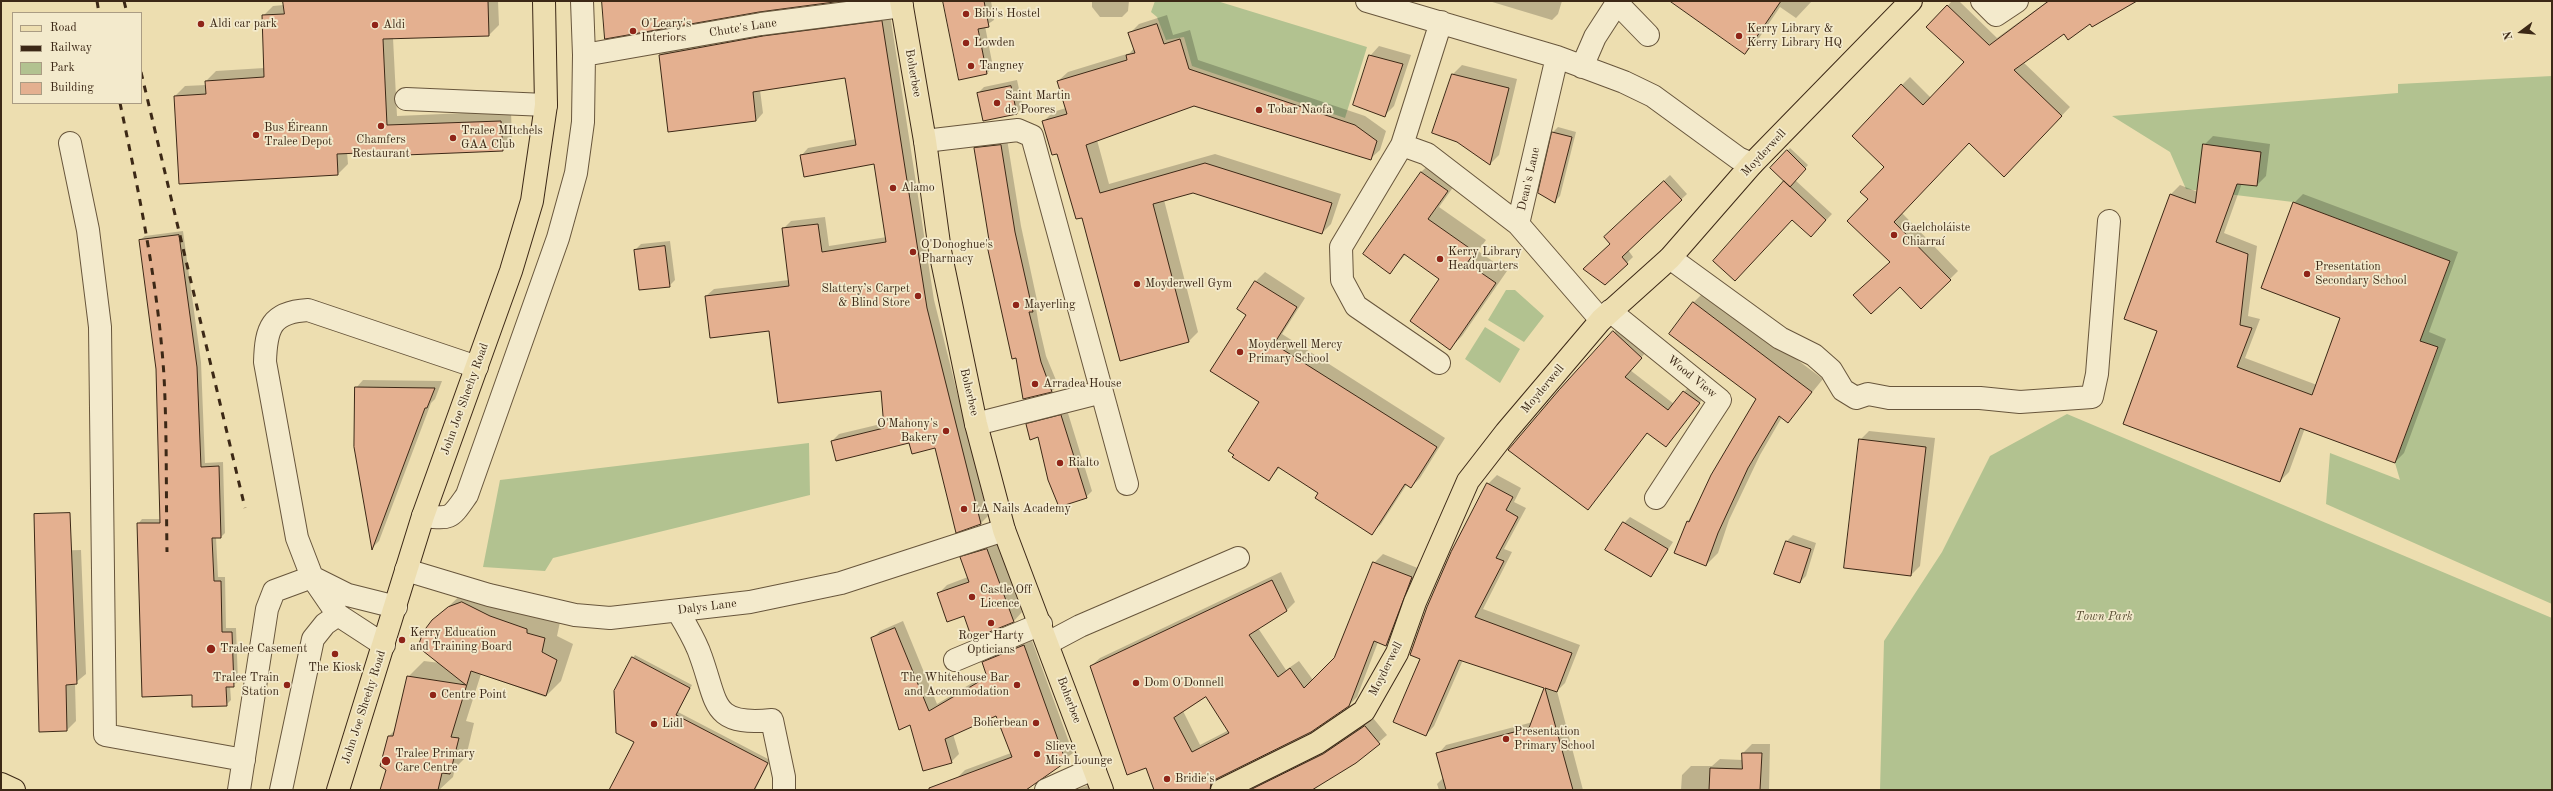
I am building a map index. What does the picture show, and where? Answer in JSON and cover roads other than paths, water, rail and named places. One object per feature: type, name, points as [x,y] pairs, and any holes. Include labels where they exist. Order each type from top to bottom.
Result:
[{"type":"main road","name":"John Joe Sheehy Road","points":[[338,790],[423,516],[511,271],[532,201],[546,105],[544,1]]},
{"type":"main road","name":"Moyderwell","points":[[1222,790],[1316,744],[1364,711],[1397,654],[1415,602],[1468,481],[1506,432],[1606,315],[1670,258],[1752,164],[1911,1]]},
{"type":"main road","name":"Boherbee","points":[[901,3],[925,141],[942,258],[976,424],[1004,530],[1095,768],[1102,790]]},
{"type":"main road","points":[[1,784],[14,790]]},
{"type":"street","points":[[423,516],[446,518],[454,513],[467,495],[558,238],[576,173],[583,122],[584,55],[582,1]]},
{"type":"street","points":[[1367,1],[1557,57],[1624,82],[1653,96],[1738,158],[1752,164]]},
{"type":"street","points":[[1982,1],[1996,15],[2017,1]]},
{"type":"street","name":"Chute's Lane","points":[[584,55],[761,24],[901,3]]},
{"type":"street","points":[[1582,67],[1596,37],[1617,4],[1648,35]]},
{"type":"street","points":[[1440,363],[1356,306],[1342,280],[1341,247],[1402,145],[1441,22]]},
{"type":"street","name":"Dean's Lane","points":[[1557,57],[1518,224],[1606,315]]},
{"type":"street","points":[[406,99],[546,105]]},
{"type":"street","points":[[925,141],[1018,130],[1032,136],[1127,484]]},
{"type":"street","points":[[70,143],[88,230],[100,327],[105,735],[244,760]]},
{"type":"street","points":[[1402,145],[1427,154],[1518,224]]},
{"type":"street","points":[[1670,258],[1780,338],[1814,355],[1831,370],[1843,390],[1856,398],[1868,394],[1889,398],[1980,398],[2020,402],[2092,397],[2098,374],[2109,221]]},
{"type":"street","points":[[384,645],[338,615],[312,577],[297,538],[265,362],[266,337],[274,320],[292,311],[308,310],[477,367]]},
{"type":"street","name":"Wood View","points":[[1606,315],[1720,400],[1656,498]]},
{"type":"street","points":[[976,424],[1102,392]]},
{"type":"street","name":"Dalys Lane","points":[[406,570],[489,595],[575,615],[610,618],[750,602],[841,583],[1004,530]]},
{"type":"street","points":[[955,660],[1044,634],[1080,626],[1238,558]]},
{"type":"street","points":[[239,790],[267,608],[274,591],[312,577],[348,595],[396,607]]},
{"type":"street","points":[[678,611],[701,656],[713,699],[722,712],[745,723],[772,720],[784,777],[784,790]]},
{"type":"street","points":[[281,790],[313,639],[326,624],[338,615]]},
{"type":"street","points":[[1046,790],[1095,768]]},
{"type":"railway","points":[[97,1],[99,12]]},
{"type":"railway","points":[[124,1],[127,12]]},
{"type":"railway","points":[[142,76],[245,508]]},
{"type":"railway","points":[[120,104],[147,239],[161,342],[166,420],[167,552]]},
{"type":"place","name":"Bibi's Hostel","points":[[966,14]]},
{"type":"place","name":"Aldi car park","points":[[201,24]]},
{"type":"place","name":"Aldi","points":[[375,25]]},
{"type":"place","name":"O'Leary's Interiors","points":[[633,31]]},
{"type":"place","name":"Kerry Library & Kerry Library HQ","points":[[1739,36]]},
{"type":"place","name":"Lowden","points":[[966,43]]},
{"type":"place","name":"Tangney","points":[[971,66]]},
{"type":"place","name":"Saint Martin de Poores","points":[[997,103]]},
{"type":"place","name":"Tobar Naofa","points":[[1259,110]]},
{"type":"place","name":"Chamfers Restaurant","points":[[381,126]]},
{"type":"place","name":"Bus Éireann Tralee Depot","points":[[256,135]]},
{"type":"place","name":"Tralee MItchels GAA Club","points":[[453,138]]},
{"type":"place","name":"Alamo","points":[[893,188]]},
{"type":"place","name":"Gaelcholáiste Chiarraí","points":[[1894,235]]},
{"type":"place","name":"O'Donoghue's Pharmacy","points":[[913,252]]},
{"type":"place","name":"Kerry Library Headquarters","points":[[1440,259]]},
{"type":"place","name":"Presentation Secondary School","points":[[2307,274]]},
{"type":"place","name":"Moyderwell Gym","points":[[1137,284]]},
{"type":"place","name":"Slattery’s Carpet & Blind Store","points":[[918,296]]},
{"type":"place","name":"Mayerling","points":[[1016,305]]},
{"type":"place","name":"Moyderwell Mercy Primary School","points":[[1240,352]]},
{"type":"place","name":"Arradea House","points":[[1035,384]]},
{"type":"place","name":"O'Mahony's Bakery","points":[[946,431]]},
{"type":"place","name":"Rialto","points":[[1060,463]]},
{"type":"place","name":"LA Nails Academy","points":[[964,509]]},
{"type":"place","name":"Castle Off Licence","points":[[972,597]]},
{"type":"place","name":"Roger Harty Opticians","points":[[991,623]]},
{"type":"place","name":"Kerry Education and Training Board","points":[[402,640]]},
{"type":"place","name":"Tralee Casement","points":[[211,649]]},
{"type":"place","name":"The Kiosk","points":[[335,654]]},
{"type":"place","name":"Dom O'Donnell","points":[[1136,683]]},
{"type":"place","name":"Tralee Train Station","points":[[287,685]]},
{"type":"place","name":"The Whitehouse Bar and Accommodation","points":[[1017,685]]},
{"type":"place","name":"Centre Point","points":[[433,695]]},
{"type":"place","name":"Boherbean","points":[[1036,723]]},
{"type":"place","name":"Lidl","points":[[654,724]]},
{"type":"place","name":"Presentation Primary School","points":[[1506,739]]},
{"type":"place","name":"Slieve Mish Lounge","points":[[1037,754]]},
{"type":"place","name":"Tralee Primary Care Centre","points":[[386,761]]},
{"type":"place","name":"Bridie's","points":[[1167,779]]},
{"type":"park label","name":"Town Park","points":[[2104,617]]}]
